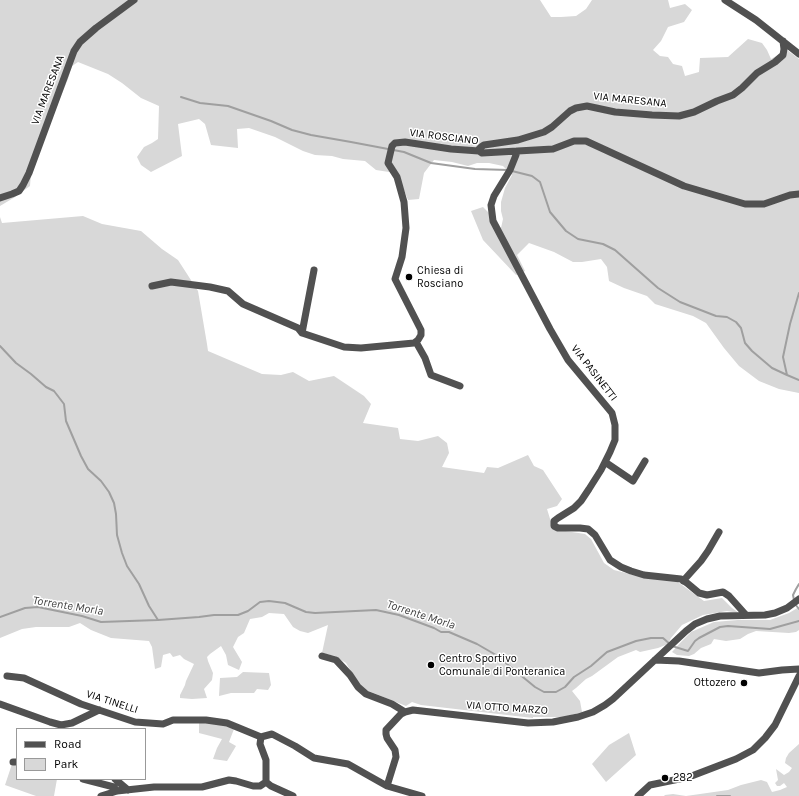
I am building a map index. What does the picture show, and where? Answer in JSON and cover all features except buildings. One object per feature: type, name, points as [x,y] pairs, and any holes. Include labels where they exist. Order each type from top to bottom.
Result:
[{"type":"street","name":"VIA MARESANA","points":[[0,198],[19,191],[23,185],[29,173],[74,51],[80,42],[96,28],[134,0]]},
{"type":"street","points":[[725,0],[756,20],[799,54]]},
{"type":"street","name":"VIA MARESANA","points":[[479,151],[479,149],[484,145],[518,140],[544,132],[552,127],[570,110],[587,106],[615,112],[652,115],[679,116],[694,112],[733,95],[757,73],[775,62],[783,55],[783,41]]},
{"type":"street","name":"VIA ROSCIANO","points":[[416,342],[421,335],[422,330],[395,279],[402,257],[406,228],[404,202],[397,176],[388,163],[392,146],[395,143],[405,142],[451,149],[479,151],[482,153],[554,149],[574,141],[586,141],[684,186],[745,204],[764,204],[790,195],[799,194]]},
{"type":"street","name":"VIA PASINETTI","points":[[517,151],[510,170],[494,196],[491,205],[494,221],[550,329],[568,360],[612,413],[615,425],[615,440],[605,462],[589,489],[574,508],[554,521],[554,526],[558,528],[588,529],[595,535],[610,560],[628,570],[644,574],[681,579],[699,593],[707,595],[723,592],[729,596],[746,615]]},
{"type":"street","points":[[302,333],[314,270]]},
{"type":"street","points":[[152,286],[171,282],[228,291],[243,304],[298,328],[302,333],[344,347],[379,347],[416,342],[425,358],[431,375],[460,386]]},
{"type":"street","points":[[605,462],[633,481],[645,461]]},
{"type":"street","points":[[683,581],[701,561],[719,532]]},
{"type":"street","name":"VIA OTTO MARZO","points":[[405,712],[413,710],[528,722],[553,722],[588,714],[613,699],[695,624],[720,616],[766,615],[775,613],[787,608],[798,600]]},
{"type":"street","points":[[666,649],[670,656],[679,661]]},
{"type":"street","points":[[322,656],[336,660],[358,687],[366,694],[392,704],[405,712],[386,730],[387,738],[395,750],[396,757],[387,786]]},
{"type":"street","points":[[655,660],[679,661],[759,673],[799,669]]},
{"type":"street","name":"VIA TINELLI","points":[[7,676],[24,678],[81,704],[125,720],[164,724],[173,720],[206,720],[227,723],[261,737],[272,734],[314,758],[348,764],[387,786],[422,796]]},
{"type":"street","points":[[638,796],[650,785],[689,777],[736,759],[753,750],[775,725],[799,676]]},
{"type":"street","points":[[0,704],[50,722],[61,724],[72,723],[99,710]]},
{"type":"street","points":[[261,737],[260,744],[266,760],[266,782]]},
{"type":"street","points":[[87,780],[114,787],[117,791]]},
{"type":"street","points":[[116,780],[128,790]]},
{"type":"street","points":[[102,796],[117,791],[154,787],[202,787],[229,780],[253,786],[260,786],[266,782]]},
{"type":"street","points":[[266,782],[271,786],[293,796]]},
{"type":"green space","points":[[0,0],[540,0],[551,17],[561,17],[576,16],[586,9],[592,0],[668,0],[670,8],[685,4],[692,10],[684,22],[668,27],[661,41],[653,50],[660,56],[668,57],[673,64],[682,66],[685,76],[699,72],[700,58],[728,57],[748,39],[762,43],[771,59],[787,50],[799,59],[799,393],[779,389],[759,381],[739,366],[706,323],[693,316],[655,304],[647,296],[609,281],[607,267],[601,259],[573,262],[554,252],[529,243],[517,255],[525,271],[516,275],[483,240],[471,211],[483,207],[501,228],[503,219],[501,202],[505,188],[512,175],[503,166],[489,163],[477,163],[468,166],[434,160],[424,173],[419,199],[408,200],[396,170],[389,172],[376,170],[365,161],[315,155],[303,151],[275,137],[249,128],[237,129],[238,148],[211,145],[205,124],[199,119],[178,124],[182,156],[151,172],[141,165],[137,157],[144,147],[158,139],[159,106],[141,98],[108,74],[78,62],[72,66],[31,173],[30,186],[0,206]]},
{"type":"green space","points":[[83,216],[102,224],[141,231],[162,249],[178,260],[198,291],[208,351],[262,374],[281,375],[293,372],[309,381],[334,376],[364,396],[371,404],[363,423],[398,428],[400,439],[418,441],[438,436],[447,443],[449,453],[442,467],[484,473],[487,467],[498,468],[528,455],[534,466],[543,470],[562,499],[557,506],[547,509],[552,529],[585,534],[591,539],[604,563],[614,570],[634,575],[675,580],[704,601],[722,598],[739,613],[727,611],[703,615],[682,625],[668,644],[640,652],[636,650],[618,657],[586,679],[572,691],[580,701],[582,712],[564,717],[533,718],[421,705],[412,702],[406,706],[361,688],[346,663],[335,656],[322,653],[328,625],[308,633],[300,631],[293,627],[284,614],[269,613],[262,617],[250,619],[244,633],[238,637],[233,647],[242,662],[239,670],[228,665],[226,655],[221,646],[207,657],[213,673],[212,680],[204,689],[207,698],[180,698],[194,664],[184,659],[180,655],[173,657],[170,653],[163,655],[161,667],[155,669],[152,647],[149,641],[111,638],[91,630],[80,623],[69,627],[36,627],[22,629],[0,638],[0,217],[2,223]]},
{"type":"green space","points":[[799,607],[799,630],[796,632],[756,631],[740,639],[726,641],[714,639],[711,644],[701,648],[689,656],[677,655],[672,652],[691,632],[714,622],[770,620],[789,613]]},
{"type":"green space","points":[[243,672],[269,673],[271,685],[268,690],[257,689],[254,693],[231,693],[219,696],[220,678],[237,677]]},
{"type":"green space","points":[[199,721],[226,725],[234,729],[229,742],[236,746],[227,761],[213,759],[222,739],[199,733]]},
{"type":"green space","points":[[629,733],[636,755],[606,782],[592,764],[609,745]]},
{"type":"green space","points":[[799,744],[799,796],[686,796],[728,790],[761,780],[767,782],[772,792],[787,787],[784,783],[777,786],[775,783],[778,780],[776,769],[784,775],[789,772],[792,768],[785,763],[786,758],[789,753]]},
{"type":"green space","points":[[12,764],[16,766],[16,780],[57,780],[54,796],[36,796],[5,785]]},
{"type":"green space","points":[[673,794],[686,796],[664,796]]},
{"type":"waterway","points":[[181,97],[200,103],[228,106],[292,130],[311,135],[404,152],[431,163],[475,169],[508,170]]},
{"type":"waterway","points":[[512,171],[532,176],[540,182],[550,212],[566,231],[578,239],[603,244],[615,250],[658,288],[680,302],[716,316],[727,317],[736,322],[741,328],[745,343],[752,351],[772,368],[787,375]]},
{"type":"waterway","points":[[799,293],[790,324],[783,357],[787,375],[799,380]]},
{"type":"waterway","points":[[0,346],[16,363],[46,387],[54,391],[64,404],[66,421],[81,456],[88,469],[101,481],[109,492],[114,503],[117,535],[127,566],[139,584],[149,606],[158,620]]},
{"type":"waterway","name":"Torrente Morla","points":[[794,600],[793,595],[799,584]]},
{"type":"waterway","name":"Torrente Morla","points":[[0,617],[25,608],[38,607],[82,616],[101,622],[158,620],[214,615],[238,615],[248,611],[260,602],[269,601],[285,603],[306,612],[315,613],[376,610],[399,615],[441,632],[449,632],[477,644],[496,655],[535,687],[544,692],[556,692],[565,687],[574,677],[591,666],[607,652],[636,641],[651,638],[663,638],[672,646],[688,651],[695,641],[720,627],[728,626],[770,629],[799,621]]},
{"type":"waterway","name":"Torrente Morla","points":[[795,604],[799,609]]},
{"type":"waterway","points":[[717,796],[730,796]]},
{"type":"place","name":"Chiesa di Rosciano","points":[[409,277]]},
{"type":"place","name":"Centro Sportivo Comunale di Ponteranica","points":[[431,665]]},
{"type":"place","name":"Ottozero","points":[[744,683]]},
{"type":"place","name":"282","points":[[665,778]]}]
